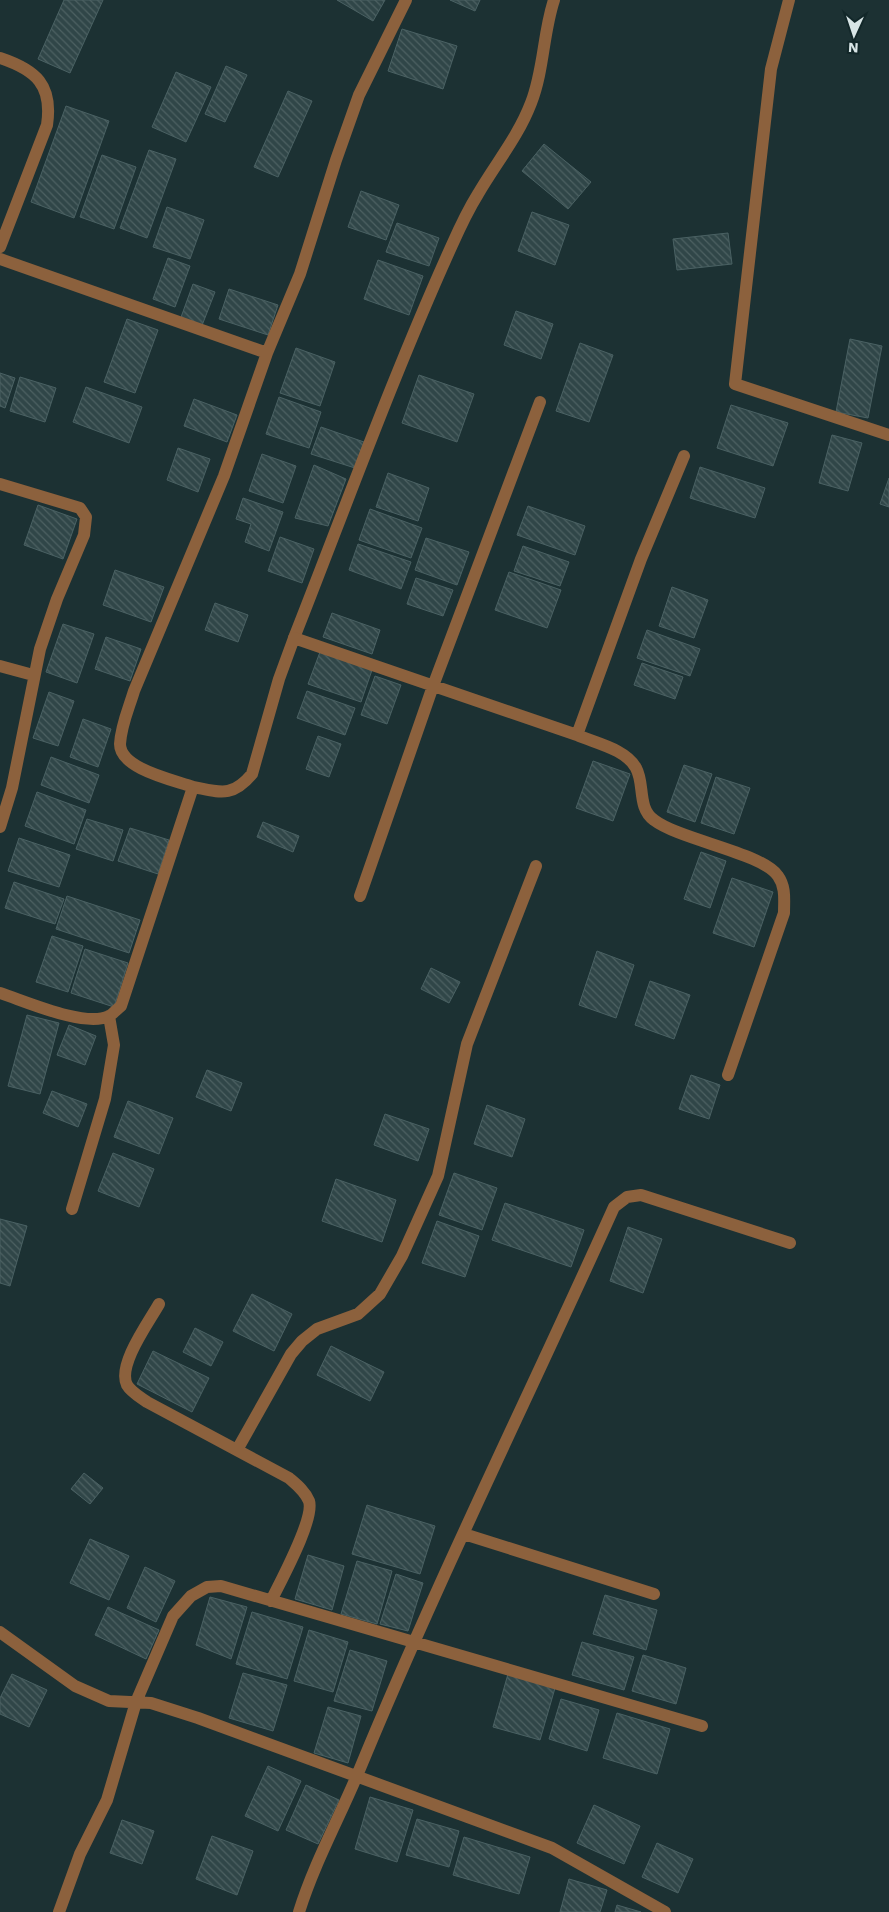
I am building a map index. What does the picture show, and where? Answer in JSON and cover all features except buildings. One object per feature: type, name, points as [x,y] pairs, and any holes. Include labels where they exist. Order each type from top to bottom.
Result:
[{"type":"street","points":[[406,0],[359,96],[336,160],[300,274],[267,354],[224,476],[134,691],[123,723],[120,746],[125,757],[138,767],[193,787],[225,792],[243,784],[252,774],[279,679],[294,638],[426,303],[459,230],[478,194],[520,130],[532,101],[541,70],[549,15],[554,0]]},
{"type":"street","points":[[789,0],[771,69],[735,384],[889,435]]},
{"type":"street","points":[[0,58],[32,73],[45,89],[50,106],[47,125],[0,247]]},
{"type":"street","points":[[0,259],[267,354]]},
{"type":"street","points":[[360,896],[434,686],[540,402]]},
{"type":"street","points":[[577,735],[641,559],[684,456]]},
{"type":"street","points":[[0,484],[80,508],[86,517],[84,535],[57,598],[40,648],[12,788],[0,827]]},
{"type":"street","points":[[294,638],[577,735],[616,751],[629,760],[636,768],[647,812],[654,820],[673,830],[755,860],[778,875],[784,892],[784,913],[728,1075]]},
{"type":"street","points":[[0,666],[34,676]]},
{"type":"street","points":[[0,993],[79,1017],[93,1019],[109,1016],[121,1006],[193,787]]},
{"type":"street","points":[[237,1450],[291,1354],[302,1341],[317,1328],[358,1314],[380,1294],[402,1256],[438,1176],[467,1044],[536,866]]},
{"type":"street","points":[[72,1209],[105,1099],[114,1045],[109,1016]]},
{"type":"street","points":[[299,1912],[310,1880],[414,1643],[614,1207],[626,1197],[642,1195],[790,1243]]},
{"type":"street","points":[[159,1304],[129,1356],[125,1370],[126,1384],[135,1394],[147,1402],[289,1478],[302,1489],[309,1502],[306,1526],[271,1601]]},
{"type":"street","points":[[464,1534],[654,1594]]},
{"type":"street","points":[[59,1912],[80,1854],[107,1800],[136,1702],[172,1616],[191,1596],[207,1587],[221,1586],[702,1726]]},
{"type":"street","points":[[0,1632],[75,1686],[109,1701],[151,1703],[198,1718],[552,1848],[665,1912]]}]
